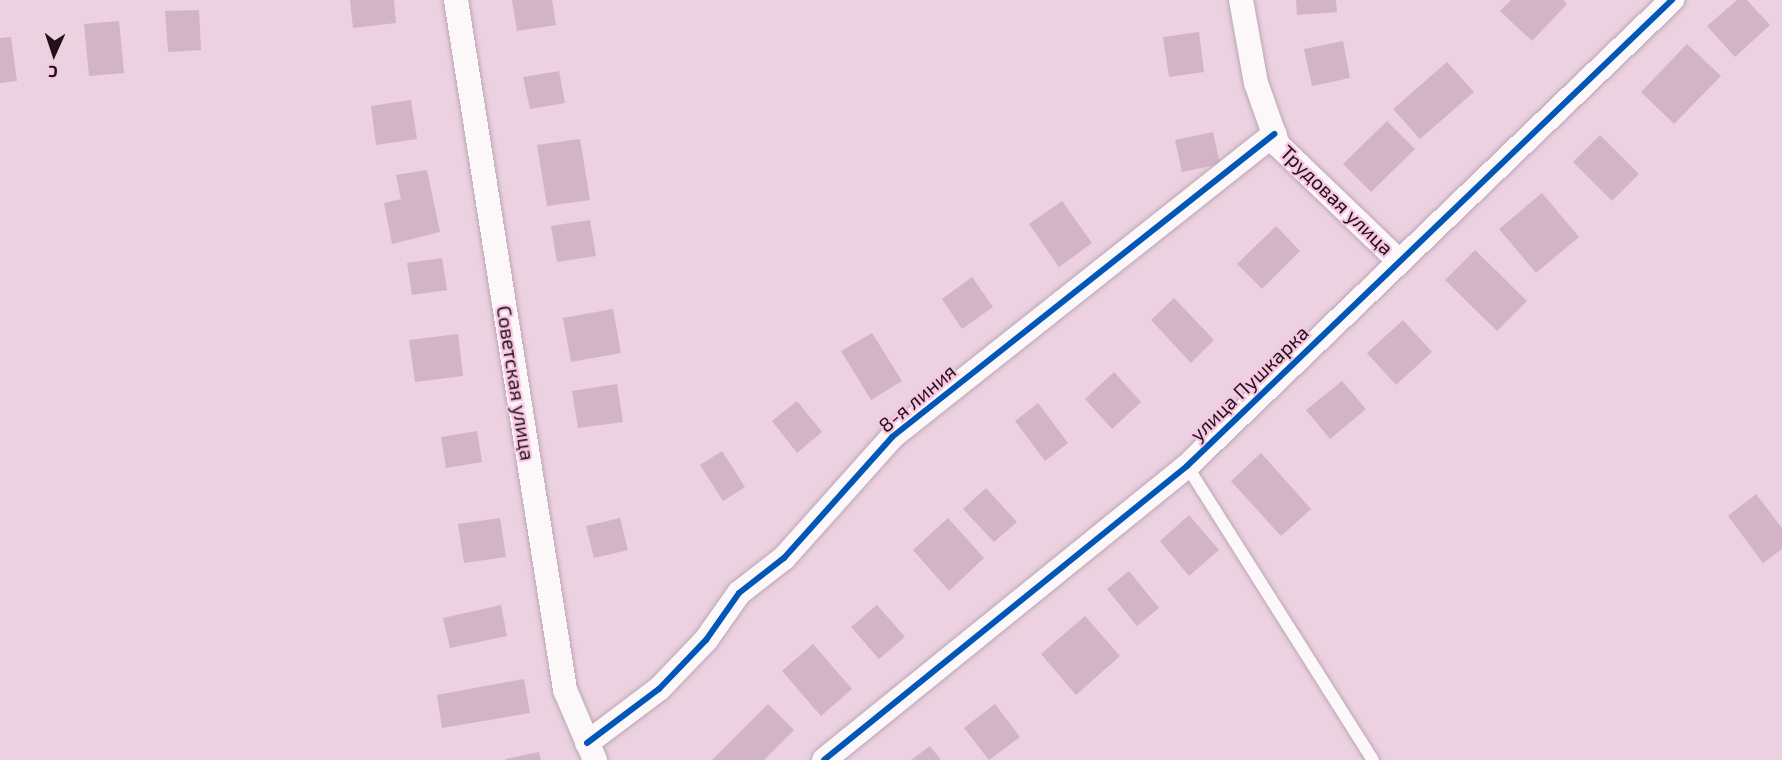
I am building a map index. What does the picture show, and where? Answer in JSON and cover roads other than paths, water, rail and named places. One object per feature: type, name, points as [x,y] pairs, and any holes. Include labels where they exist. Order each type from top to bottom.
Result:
[{"type":"street","name":"Советская улица","points":[[456,0],[565,690],[591,751]]},
{"type":"street","name":"Трудовая улица","points":[[1241,0],[1256,83],[1274,134],[1305,173],[1399,261]]},
{"type":"street","name":"улица Пушкарка","points":[[824,760],[1187,466],[1672,0]]},
{"type":"street","name":"8-я линия","points":[[591,751],[659,689],[706,640],[739,593],[784,558],[892,437],[1274,134]]},
{"type":"lane","points":[[1187,466],[1373,760]]}]
